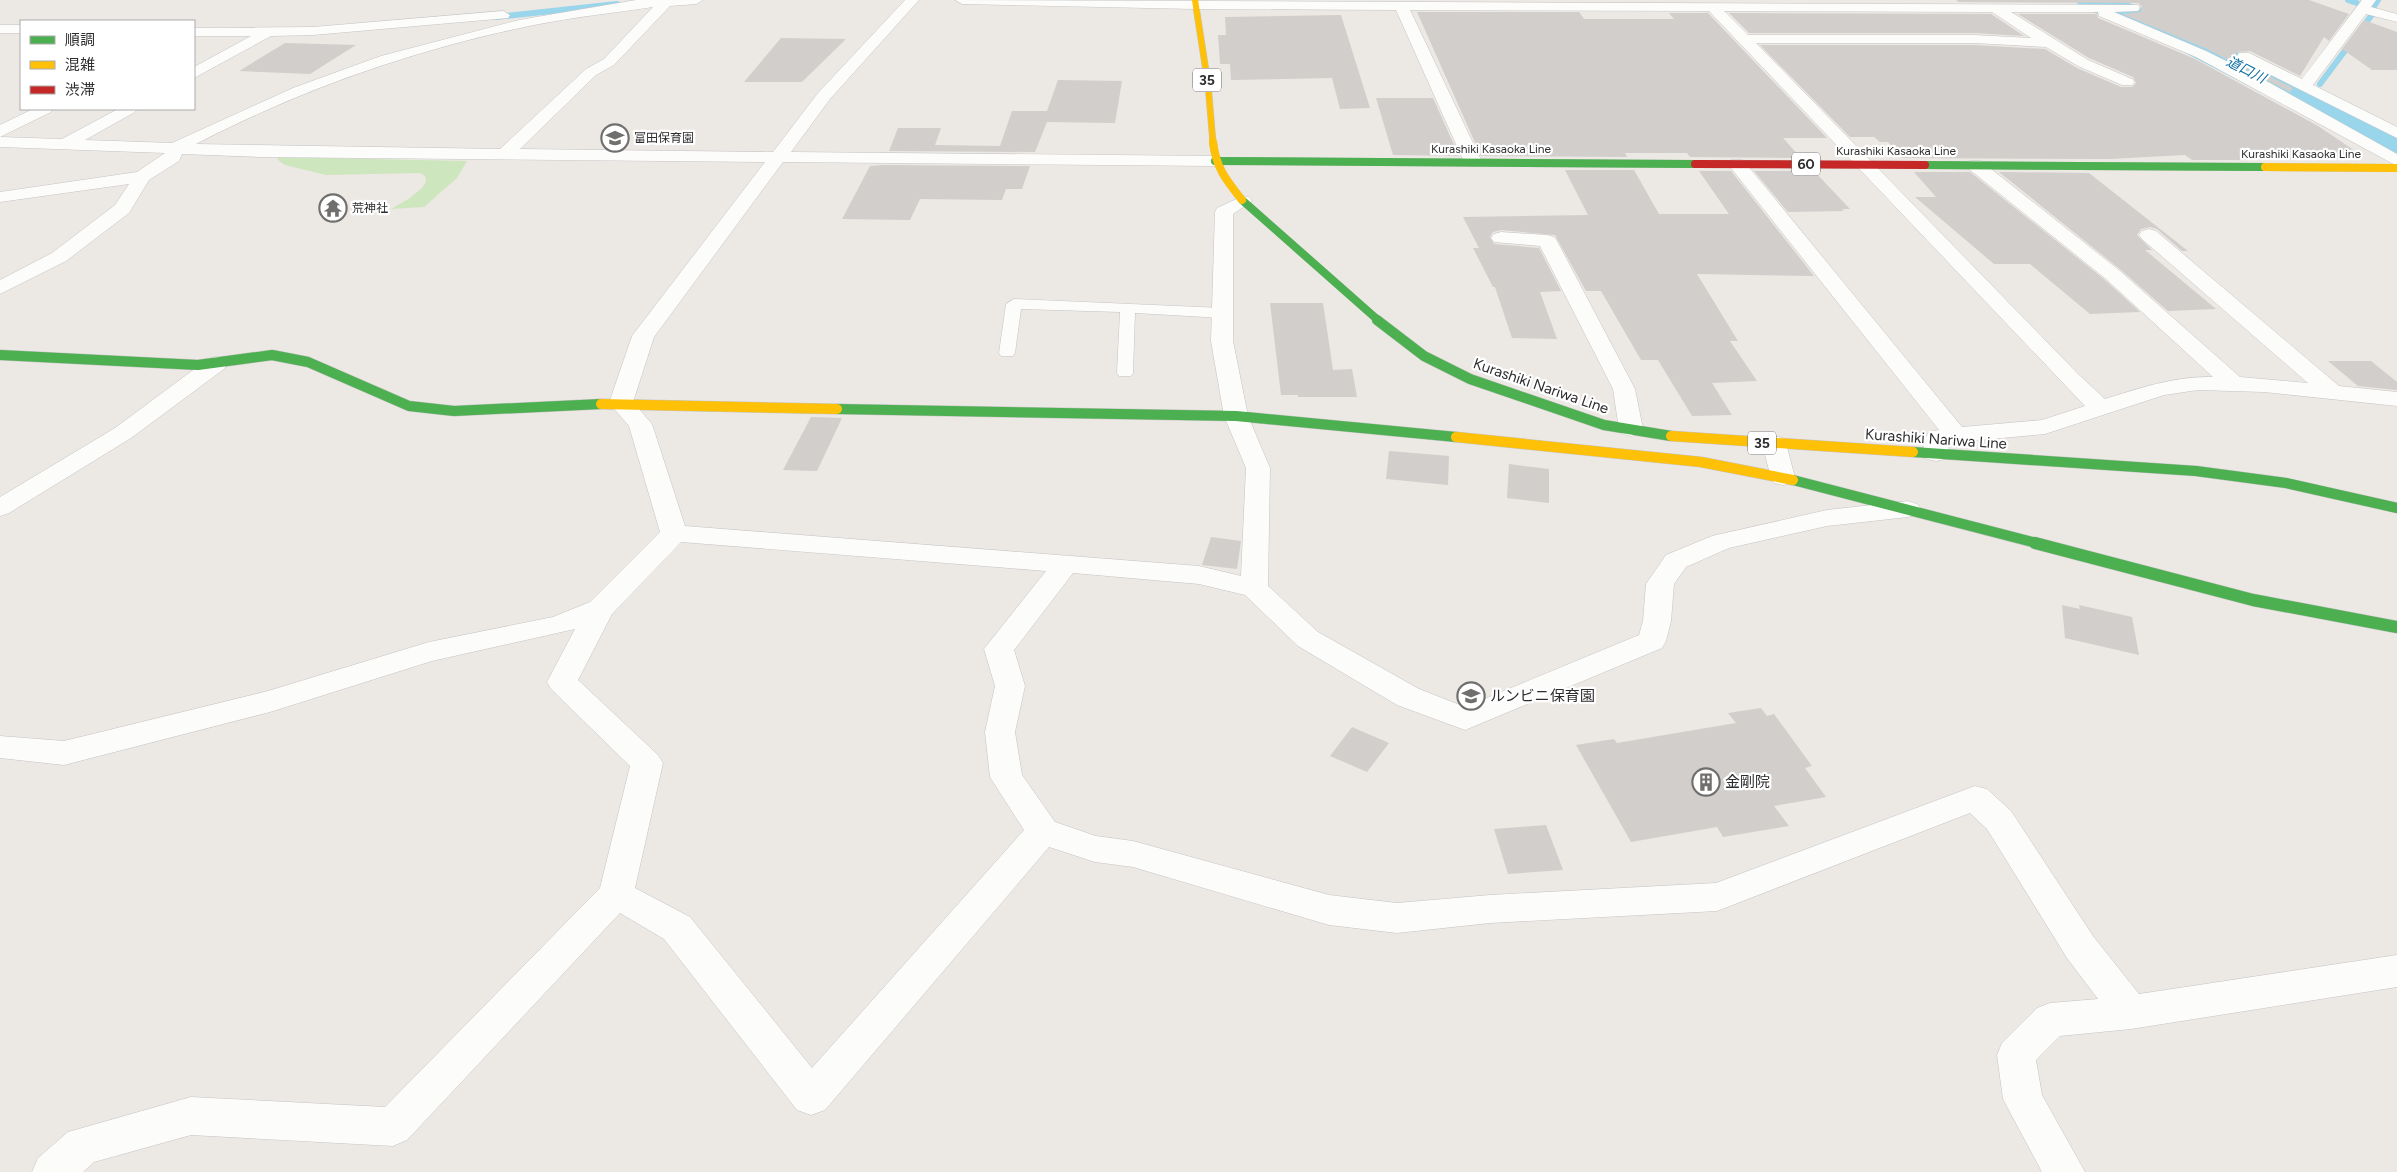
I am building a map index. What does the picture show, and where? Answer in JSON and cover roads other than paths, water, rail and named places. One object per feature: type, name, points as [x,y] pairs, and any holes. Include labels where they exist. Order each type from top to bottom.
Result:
[{"type":"main road","name":"Kurashiki Nariwa Line","points":[[1195,2],[1208,84],[1215,160],[1225,179],[1243,201],[1386,328],[1424,356],[1470,379],[1547,408],[1604,425],[1676,437],[2196,471],[2286,483],[2397,508]]},
{"type":"main road","name":"Kurashiki Kasaoka Line","points":[[1215,160],[2397,168]]},
{"type":"main road","points":[[0,355],[198,365],[272,355],[308,362],[409,406],[454,411],[621,403],[935,412],[1236,416],[1691,461],[1783,478],[2253,600],[2397,627]]},
{"type":"street","points":[[195,32],[313,32],[530,12],[696,0]]},
{"type":"street","points":[[674,533],[640,424],[621,403],[643,336],[780,157],[824,96],[912,0]]},
{"type":"street","points":[[962,0],[1349,2],[1401,5],[1536,3],[1714,7],[2095,8],[2136,10],[2114,0]]},
{"type":"street","points":[[2074,0],[2200,54],[2264,86],[2397,161]]},
{"type":"street","points":[[174,149],[219,125],[273,102],[416,50],[520,24],[660,2]]},
{"type":"street","points":[[504,154],[591,72],[609,62],[660,2]]},
{"type":"street","points":[[530,12],[544,4]]},
{"type":"street","points":[[2305,85],[2366,4],[2397,18]]},
{"type":"street","points":[[1401,5],[1473,162]]},
{"type":"street","points":[[1714,7],[2070,379],[2102,409]]},
{"type":"street","points":[[1886,8],[1907,23]]},
{"type":"street","points":[[1996,8],[2083,63],[2127,82]]},
{"type":"street","points":[[1729,23],[1749,23]]},
{"type":"street","points":[[0,29],[20,29]]},
{"type":"street","points":[[195,72],[265,33]]},
{"type":"street","points":[[1744,38],[1974,39],[2049,43]]},
{"type":"street","points":[[2231,50],[2397,132]]},
{"type":"street","points":[[0,132],[43,110]]},
{"type":"street","points":[[66,144],[127,110]]},
{"type":"street","points":[[0,142],[260,152],[1215,160]]},
{"type":"street","points":[[0,197],[142,177],[173,157],[174,149]]},
{"type":"street","points":[[1737,164],[1956,435]]},
{"type":"street","points":[[1975,165],[2113,275],[2234,384]]},
{"type":"street","points":[[0,288],[59,257],[122,209],[142,177]]},
{"type":"street","points":[[1243,201],[1224,212],[1222,341],[1236,416],[1258,468],[1254,588]]},
{"type":"street","points":[[2149,235],[2332,392]]},
{"type":"street","points":[[1501,238],[1547,241],[1624,389],[1631,429]]},
{"type":"street","points":[[0,508],[123,433],[216,364]]},
{"type":"street","points":[[1936,454],[1937,436],[2045,427],[2160,389],[2198,383],[2234,384],[2397,399]]},
{"type":"street","points":[[1774,443],[1783,478]]},
{"type":"street","points":[[674,533],[1200,576],[1254,588],[1308,640],[1408,697],[1465,718],[1652,641],[1657,621],[1660,584],[1676,561],[1721,542],[1826,518],[1908,509]]},
{"type":"street","points":[[53,1172],[82,1146],[191,1116],[393,1127],[616,894],[647,763],[562,682],[600,609],[674,533]]},
{"type":"street","points":[[1065,565],[999,648],[1010,686],[1000,732],[1006,777],[1042,831],[1095,849],[1133,854],[1329,910],[1397,918],[1490,909],[1717,897],[1975,798],[1999,820],[2080,947],[2131,1012]]},
{"type":"street","points":[[0,747],[64,753],[270,701],[428,652],[559,625],[600,609]]},
{"type":"street","points":[[616,894],[677,928],[811,1097],[1042,831]]},
{"type":"street","points":[[2064,1172],[2023,1099],[2016,1056],[2050,1020],[2131,1012],[2397,971]]},
{"type":"lane","points":[[1006,353],[1014,304],[1223,313]]},
{"type":"lane","points":[[1125,373],[1128,308]]},
{"type":"waterway","name":"道口川","points":[[2091,0],[2157,25],[2397,147]]},
{"type":"waterway","points":[[2348,0],[2357,3]]},
{"type":"waterway","points":[[2373,8],[2378,0]]},
{"type":"waterway","points":[[496,17],[617,4]]},
{"type":"waterway","points":[[2320,84],[2374,12]]},
{"type":"waterway","points":[[2292,92],[2306,91]]},
{"type":"place","name":"富田保育園","points":[[615,138]]},
{"type":"place","name":"荒神社","points":[[333,208]]},
{"type":"place","name":"ルンビニ保育園","points":[[1471,696]]},
{"type":"place","name":"金剛院","points":[[1706,782]]}]
